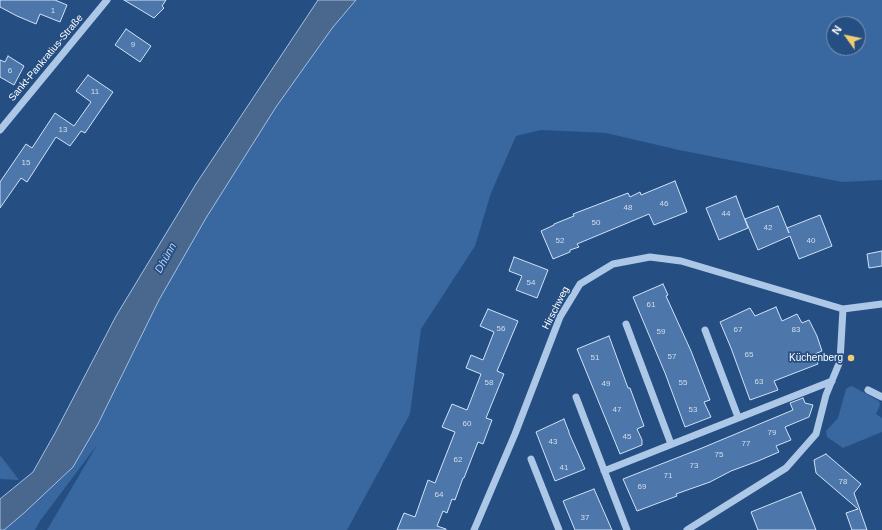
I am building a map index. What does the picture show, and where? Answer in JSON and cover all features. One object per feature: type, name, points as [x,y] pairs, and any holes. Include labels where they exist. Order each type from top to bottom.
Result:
[{"type":"street","name":"Sankt-Pankratius-Straße","points":[[0,130],[106,0]]},
{"type":"street","name":"Hirschweg","points":[[474,530],[515,434],[560,317],[580,284],[613,264],[650,257],[681,261],[843,309],[882,304]]},
{"type":"street","points":[[687,530],[786,468],[816,434],[826,395],[840,361],[843,309]]},
{"type":"street","points":[[626,324],[671,444]]},
{"type":"street","points":[[705,330],[738,417]]},
{"type":"street","points":[[604,470],[832,381]]},
{"type":"street","points":[[868,390],[882,398]]},
{"type":"street","points":[[576,397],[627,530]]},
{"type":"street","points":[[531,458],[559,530]]},
{"type":"shaded area","points":[[356,0],[882,0],[882,180],[842,182],[679,150],[606,133],[541,130],[516,136],[491,193],[475,246],[421,329],[410,414],[347,530],[47,530],[97,445],[40,521],[35,530],[4,530],[73,467],[98,424],[159,300],[206,218],[276,107],[333,27]]},
{"type":"shaded area","points":[[852,386],[879,401],[880,405],[876,414],[882,418],[882,432],[843,448],[827,437],[826,431],[838,418],[846,389]]},
{"type":"shaded area","points":[[0,455],[19,480],[0,479]]},
{"type":"water","name":"Dhünn","points":[[318,0],[356,0],[333,27],[276,107],[206,218],[159,300],[98,424],[73,467],[24,513],[4,530],[0,530],[0,499],[33,472],[116,316],[196,184]]},
{"type":"building","points":[[0,0],[55,0],[67,5],[60,22],[40,14],[36,24],[0,7]]},
{"type":"building","points":[[124,0],[166,0],[162,6],[164,8],[154,18]]},
{"type":"building","points":[[126,29],[151,46],[140,62],[115,45]]},
{"type":"building","points":[[8,56],[24,66],[14,85],[0,77],[0,60],[5,62]]},
{"type":"building","points":[[88,75],[113,92],[85,133],[81,131],[70,146],[56,137],[27,182],[21,178],[0,208],[0,182],[26,144],[32,148],[55,113],[74,126],[91,102],[76,91]]},
{"type":"building","points":[[675,181],[687,212],[654,225],[649,214],[577,244],[579,247],[553,259],[541,231],[574,216],[573,214],[628,193],[630,197],[640,192],[641,195]]},
{"type":"building","points":[[736,196],[748,228],[719,240],[706,208]]},
{"type":"building","points":[[778,206],[789,233],[787,228],[820,215],[832,246],[799,259],[790,236],[758,250],[745,219]]},
{"type":"building","points":[[882,251],[882,266],[869,268],[867,254]]},
{"type":"building","points":[[514,257],[548,270],[537,298],[516,290],[522,276],[509,271]]},
{"type":"building","points":[[663,284],[668,295],[666,296],[691,351],[710,400],[704,402],[711,417],[685,427],[665,373],[633,297]]},
{"type":"building","points":[[776,307],[782,321],[797,314],[802,323],[809,320],[822,351],[815,354],[818,364],[774,381],[778,390],[750,400],[720,322],[750,308],[755,316]]},
{"type":"building","points":[[488,309],[518,321],[497,371],[504,374],[486,418],[492,420],[483,444],[478,442],[455,500],[452,499],[447,513],[443,511],[437,526],[446,530],[397,530],[404,513],[415,517],[428,480],[435,483],[455,432],[442,427],[452,404],[467,410],[481,374],[466,368],[471,355],[483,360],[494,332],[480,326]]},
{"type":"building","points":[[609,336],[644,426],[637,429],[642,440],[642,445],[620,454],[577,349]]},
{"type":"building","points":[[803,398],[805,403],[813,405],[809,417],[785,427],[791,440],[776,446],[779,452],[731,471],[710,482],[676,494],[677,496],[637,511],[623,479],[793,410],[790,403]]},
{"type":"building","points":[[564,419],[585,469],[555,481],[536,432]]},
{"type":"building","points":[[826,454],[861,484],[854,493],[867,530],[852,530],[846,513],[858,509],[816,473],[814,460]]},
{"type":"building","points":[[594,489],[612,530],[575,530],[563,501]]},
{"type":"building","points":[[801,492],[816,530],[758,530],[751,512]]},
{"type":"place","name":"Küchenberg","points":[[851,358]]}]
